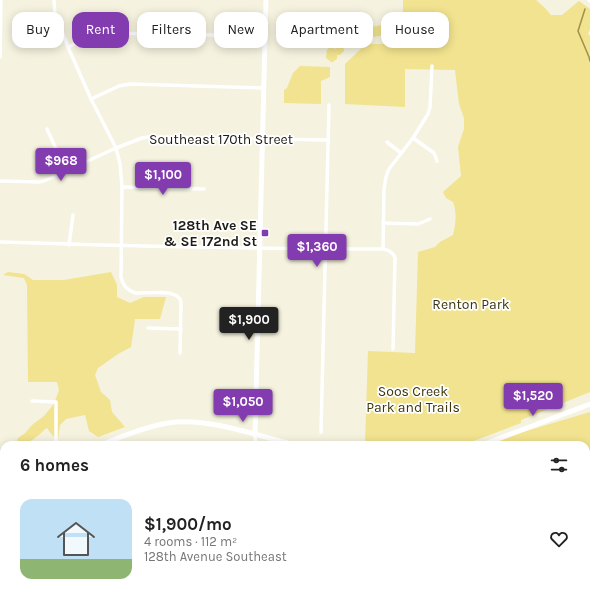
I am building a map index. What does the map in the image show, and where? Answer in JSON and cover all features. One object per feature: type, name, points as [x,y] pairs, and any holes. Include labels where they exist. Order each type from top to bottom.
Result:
[{"type":"street","points":[[0,57],[1,0]]},
{"type":"street","points":[[54,0],[55,14],[68,47],[91,99],[116,148],[120,164],[122,187],[122,282],[131,291],[136,293],[170,293],[178,296],[181,303],[180,353]]},
{"type":"street","points":[[266,0],[266,12]]},
{"type":"street","points":[[68,47],[102,33],[214,35]]},
{"type":"street","points":[[256,441],[265,48]]},
{"type":"street","points":[[383,249],[384,189],[386,177],[389,169],[413,138],[428,114],[430,107],[432,66]]},
{"type":"street","points":[[91,99],[120,86],[130,84],[264,88]]},
{"type":"street","points":[[321,432],[329,105]]},
{"type":"street","points":[[47,129],[66,171]]},
{"type":"street","name":"Southeast 170th Street","points":[[0,181],[44,181],[116,148],[142,138],[149,137],[328,140]]},
{"type":"street","points":[[413,138],[434,153],[437,161]]},
{"type":"street","points":[[387,142],[401,153]]},
{"type":"street","points":[[122,187],[204,189]]},
{"type":"street","points":[[69,244],[73,215]]},
{"type":"street","points":[[383,223],[418,224],[430,218]]},
{"type":"street","points":[[0,242],[389,250],[395,258],[393,350]]},
{"type":"street","points":[[148,328],[180,329]]},
{"type":"street","points":[[32,401],[56,402],[56,441]]},
{"type":"street","points":[[493,441],[590,404]]},
{"type":"street","points":[[111,441],[137,431],[169,423],[198,423],[227,428],[278,441]]},
{"type":"green space","name":"Renton Park","points":[[403,0],[536,0],[551,15],[562,15],[579,1],[590,9],[590,29],[588,34],[590,36],[590,392],[521,420],[521,423],[474,441],[365,441],[368,351],[415,353],[418,252],[435,247],[440,242],[453,235],[456,218],[455,210],[453,202],[446,198],[443,192],[461,176],[458,147],[464,129],[464,118],[459,104],[455,70],[405,69],[405,107],[345,104],[345,64],[362,48],[373,48],[373,44],[381,44],[381,48],[449,48],[449,12],[403,12]]},
{"type":"green space","points":[[381,25],[381,36],[373,37],[373,27]]},
{"type":"green space","points":[[328,48],[343,48],[344,51],[340,55],[337,55],[337,59],[331,62],[326,58],[327,50]]},
{"type":"green space","points":[[300,66],[330,67],[330,77],[321,81],[321,104],[284,103],[284,90],[287,88],[293,73]]},
{"type":"green space","points":[[8,272],[24,274],[33,280],[64,280],[111,272],[117,285],[117,297],[130,303],[144,297],[166,297],[160,319],[135,319],[131,347],[98,368],[95,375],[101,392],[110,400],[112,412],[125,427],[98,437],[89,431],[85,415],[66,419],[60,425],[58,439],[52,435],[47,428],[32,440],[18,441],[17,439],[44,416],[54,404],[59,390],[57,382],[28,382],[27,285],[24,278],[3,275]]},
{"type":"green space","name":"Soos Creek Park and Trails","points":[[590,412],[590,441],[493,441]]},
{"type":"waterway","points":[[585,9],[578,31],[590,61]]},
{"type":"place","name":"128th Ave SE & SE 172nd St","points":[[265,233]]}]
